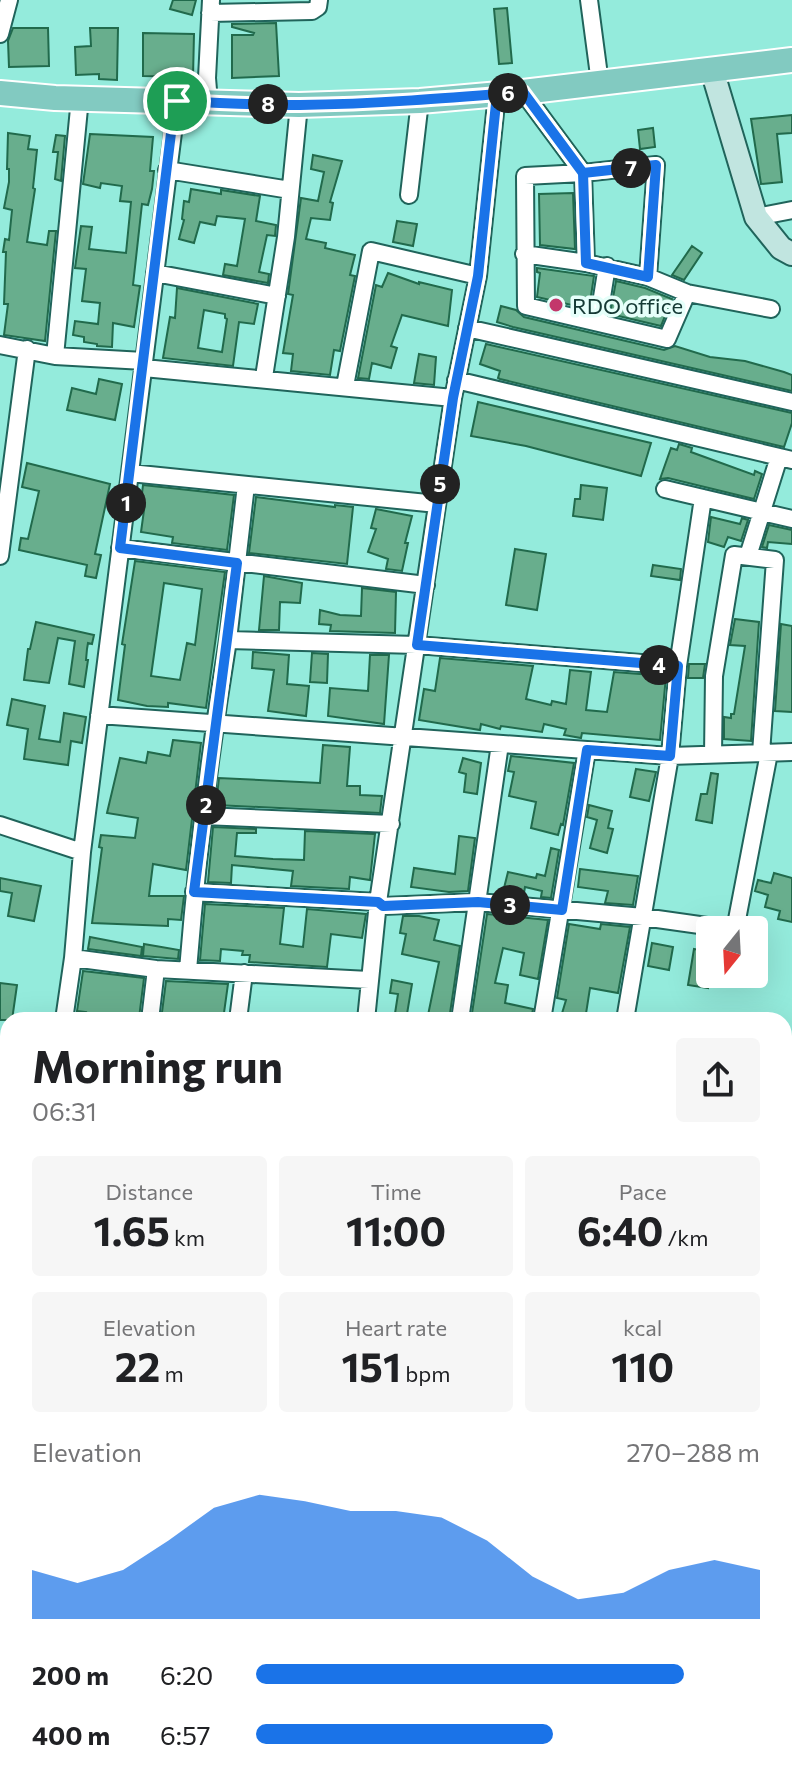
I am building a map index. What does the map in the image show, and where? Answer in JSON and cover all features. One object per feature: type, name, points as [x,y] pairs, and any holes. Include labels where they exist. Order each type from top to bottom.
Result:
[{"type":"main road","points":[[0,93],[299,105],[420,101],[792,60]]},
{"type":"street","points":[[0,34],[9,0]]},
{"type":"street","points":[[209,102],[210,6],[312,11],[318,7],[319,0]]},
{"type":"street","points":[[589,0],[600,83]]},
{"type":"street","points":[[712,70],[756,217],[781,248],[792,254]]},
{"type":"street","points":[[523,92],[583,173],[586,263]]},
{"type":"street","points":[[367,1012],[378,902],[453,398],[478,276],[497,94]]},
{"type":"street","points":[[55,356],[80,98]]},
{"type":"street","points":[[65,1012],[82,852],[177,101]]},
{"type":"street","points":[[409,195],[420,101]]},
{"type":"street","points":[[264,377],[277,296],[299,105]]},
{"type":"street","points":[[648,277],[656,165],[525,176],[526,306],[667,339],[687,293]]},
{"type":"street","points":[[167,170],[290,190]]},
{"type":"street","points":[[756,217],[792,210]]},
{"type":"street","points":[[345,386],[371,251],[478,276]]},
{"type":"street","points":[[524,254],[607,266],[648,277],[687,293],[771,309]]},
{"type":"street","points":[[598,322],[607,266]]},
{"type":"street","points":[[155,273],[277,296]]},
{"type":"street","points":[[467,328],[792,402]]},
{"type":"street","points":[[0,345],[55,356],[144,361],[144,368]]},
{"type":"street","points":[[0,556],[27,349]]},
{"type":"street","points":[[144,368],[264,377],[453,398]]},
{"type":"street","points":[[456,380],[787,454],[762,512],[748,556]]},
{"type":"street","points":[[130,473],[437,504]]},
{"type":"street","points":[[188,970],[214,723],[228,640],[246,485]]},
{"type":"street","points":[[665,489],[792,519]]},
{"type":"street","points":[[626,1012],[670,756],[678,666],[703,498]]},
{"type":"street","points":[[120,548],[426,585]]},
{"type":"street","points":[[194,892],[378,902],[383,906],[478,902],[643,917],[735,930],[765,753],[775,560],[734,555],[714,676],[713,755]]},
{"type":"street","points":[[228,640],[417,645],[678,666]]},
{"type":"street","points":[[99,715],[670,756],[792,752]]},
{"type":"street","points":[[461,1012],[500,744]]},
{"type":"street","points":[[543,1012],[587,750]]},
{"type":"street","points":[[204,816],[391,824]]},
{"type":"street","points":[[0,825],[82,852]]},
{"type":"street","points":[[73,958],[156,969],[369,980]]},
{"type":"street","points":[[151,1012],[156,969]]},
{"type":"street","points":[[239,1012],[244,973]]},
{"type":"building","points":[[173,0],[196,0],[192,15],[170,9]]},
{"type":"building","points":[[507,8],[512,63],[499,64],[494,9]]},
{"type":"building","points":[[276,23],[279,76],[232,78],[232,35],[254,33],[232,27],[232,24]]},
{"type":"building","points":[[13,28],[48,28],[49,66],[9,67],[8,41]]},
{"type":"building","points":[[90,28],[118,28],[117,80],[99,79],[99,74],[76,75],[75,47],[91,46]]},
{"type":"building","points":[[143,33],[194,34],[193,77],[143,76]]},
{"type":"building","points":[[792,115],[792,133],[777,134],[782,182],[761,184],[751,119]]},
{"type":"building","points":[[653,128],[655,147],[640,149],[638,130]]},
{"type":"building","points":[[8,133],[30,136],[28,149],[37,150],[27,242],[47,245],[49,231],[56,231],[45,341],[4,335],[8,304],[4,304],[6,252],[3,252],[5,239],[9,240],[12,210],[4,208],[9,182]]},
{"type":"building","points":[[90,134],[153,137],[152,189],[148,205],[142,204],[133,285],[140,286],[134,327],[113,323],[112,347],[84,342],[84,337],[73,335],[75,321],[98,324],[100,303],[82,301],[86,269],[75,268],[81,226],[92,227],[89,249],[126,253],[131,202],[120,201],[122,186],[101,183],[100,188],[83,184]]},
{"type":"building","points":[[56,135],[65,136],[61,181],[55,179],[58,152],[53,152]]},
{"type":"building","points":[[313,155],[342,161],[330,202],[333,203],[330,220],[311,218],[306,239],[326,243],[325,248],[355,255],[350,275],[355,276],[340,351],[334,350],[330,375],[291,371],[293,354],[283,353],[293,295],[288,294],[301,198],[318,201],[324,172],[311,169]]},
{"type":"building","points":[[191,189],[260,196],[256,221],[276,225],[275,236],[267,235],[259,272],[269,274],[268,283],[223,275],[225,264],[237,266],[245,219],[217,216],[215,225],[200,222],[194,243],[179,239],[184,220],[184,201],[189,202]]},
{"type":"building","points":[[573,193],[575,249],[540,245],[539,194]]},
{"type":"building","points":[[397,221],[417,224],[413,246],[393,242]]},
{"type":"building","points":[[692,246],[702,253],[684,280],[672,275]]},
{"type":"building","points":[[537,268],[594,276],[589,309],[537,297],[540,273]]},
{"type":"building","points":[[388,273],[419,284],[452,290],[448,326],[402,315],[391,346],[397,348],[391,368],[372,363],[369,379],[358,378],[376,285],[382,287]]},
{"type":"building","points":[[616,281],[672,299],[661,326],[610,314]]},
{"type":"building","points":[[177,288],[258,304],[254,324],[239,322],[233,366],[163,358],[170,317],[175,318]],"holes":[[[204,310],[225,314],[222,352],[198,348]]]},
{"type":"building","points":[[501,306],[516,310],[524,317],[664,350],[675,346],[710,357],[745,361],[784,372],[792,375],[792,391],[513,327],[497,322]]},
{"type":"building","points":[[486,344],[792,413],[792,423],[784,447],[500,379],[500,371],[480,364]]},
{"type":"building","points":[[419,354],[436,357],[434,385],[414,383]]},
{"type":"building","points":[[99,379],[122,384],[115,420],[67,410],[72,388],[96,394]]},
{"type":"building","points":[[478,402],[651,443],[641,476],[526,446],[471,436]]},
{"type":"building","points":[[679,444],[692,448],[691,452],[754,475],[755,471],[762,474],[754,499],[668,478],[660,479],[671,448],[677,450]]},
{"type":"building","points":[[27,463],[110,484],[95,554],[101,555],[96,578],[85,576],[87,565],[19,550],[21,538],[28,539],[39,491],[22,487]]},
{"type":"building","points":[[143,485],[234,495],[227,550],[172,543],[173,537],[141,532],[145,503],[141,502]]},
{"type":"building","points":[[581,485],[607,488],[603,520],[573,516],[575,499],[580,499]]},
{"type":"building","points":[[256,497],[353,507],[347,564],[249,553]]},
{"type":"building","points":[[376,509],[412,516],[402,571],[386,569],[388,559],[368,552],[376,529],[371,528]]},
{"type":"building","points":[[711,517],[740,524],[742,518],[748,520],[741,541],[728,537],[724,547],[708,542]]},
{"type":"building","points":[[769,525],[792,530],[792,544],[768,542],[767,548],[762,547]]},
{"type":"building","points":[[515,549],[546,554],[537,610],[506,605]]},
{"type":"building","points":[[135,561],[225,572],[206,708],[168,703],[168,707],[147,706],[118,700],[125,645],[122,644]],"holes":[[[164,583],[202,589],[195,645],[187,643],[180,680],[151,676]]]},
{"type":"building","points":[[653,565],[681,569],[680,580],[651,576]]},
{"type":"building","points":[[264,576],[302,583],[300,603],[280,602],[279,630],[259,630]]},
{"type":"building","points":[[362,588],[396,592],[395,633],[330,631],[331,625],[319,624],[320,610],[361,616]]},
{"type":"building","points":[[735,619],[759,622],[751,741],[724,739],[724,717],[731,718],[734,714],[745,646],[730,645]]},
{"type":"building","points":[[36,622],[94,635],[92,644],[88,643],[84,687],[69,684],[75,641],[58,638],[49,683],[24,680]]},
{"type":"building","points":[[781,624],[792,626],[792,712],[775,711]]},
{"type":"building","points":[[253,652],[289,655],[287,684],[309,686],[306,716],[268,711],[274,670],[252,668]]},
{"type":"building","points":[[312,653],[328,654],[327,683],[310,682]]},
{"type":"building","points":[[370,655],[389,655],[384,724],[328,716],[330,688],[368,691]]},
{"type":"building","points":[[440,658],[533,666],[526,699],[551,705],[552,701],[566,704],[570,670],[591,672],[586,710],[607,712],[614,672],[666,676],[660,740],[582,733],[581,738],[564,735],[566,729],[544,724],[542,732],[501,726],[500,729],[481,724],[480,730],[419,720],[424,689],[435,691]]},
{"type":"building","points":[[689,664],[705,664],[703,678],[688,678]]},
{"type":"building","points":[[12,699],[45,706],[39,739],[60,742],[64,713],[86,717],[82,743],[71,741],[68,765],[24,759],[28,729],[7,725]]},
{"type":"building","points":[[173,740],[201,743],[186,870],[153,864],[149,896],[184,896],[181,920],[168,919],[168,926],[92,923],[101,835],[135,838],[138,818],[107,813],[120,758],[146,763],[148,752],[170,756]]},
{"type":"building","points":[[323,745],[350,747],[347,786],[360,786],[360,795],[382,796],[380,813],[216,805],[219,778],[320,783]]},
{"type":"building","points":[[511,756],[574,763],[563,825],[558,835],[531,828],[536,802],[509,796],[514,772],[508,771]]},
{"type":"building","points":[[463,758],[481,763],[477,794],[464,792],[466,774],[459,772]]},
{"type":"building","points":[[636,769],[656,772],[649,801],[630,797]]},
{"type":"building","points":[[711,773],[718,774],[712,823],[696,820],[701,794],[707,794]]},
{"type":"building","points":[[589,805],[612,811],[608,828],[613,829],[607,853],[590,848],[597,820],[587,817]]},
{"type":"building","points":[[213,827],[256,829],[256,833],[237,833],[235,856],[273,859],[304,860],[305,831],[375,834],[370,880],[350,877],[349,889],[291,886],[293,871],[232,865],[231,883],[208,882]]},
{"type":"building","points":[[459,836],[475,838],[468,891],[411,887],[414,868],[455,874]]},
{"type":"building","points":[[551,848],[559,850],[551,898],[541,897],[542,891],[525,887],[524,893],[504,888],[508,872],[536,878],[537,874],[545,876]]},
{"type":"building","points":[[580,869],[638,876],[633,905],[605,903],[608,891],[578,887]]},
{"type":"building","points":[[774,873],[792,878],[792,922],[778,919],[780,911],[765,907],[768,895],[755,891],[758,880],[771,883]]},
{"type":"building","points":[[0,878],[41,886],[34,921],[8,916],[12,893],[0,891]]},
{"type":"building","points":[[205,904],[284,908],[280,944],[303,947],[307,909],[366,914],[362,938],[331,934],[327,967],[249,962],[250,955],[242,955],[243,951],[221,949],[220,961],[200,960]]},
{"type":"building","points":[[487,914],[548,920],[538,979],[520,975],[524,953],[503,948],[495,983],[508,985],[505,1003],[533,1009],[532,1012],[472,1012]]},
{"type":"building","points":[[403,916],[439,920],[434,940],[460,946],[450,1012],[429,1012],[439,962],[402,954],[406,934],[400,933]]},
{"type":"building","points":[[569,924],[600,929],[601,924],[630,927],[618,993],[590,988],[586,1012],[562,1012],[566,1000],[557,998]]},
{"type":"building","points":[[90,937],[142,947],[141,956],[88,949]]},
{"type":"building","points":[[652,943],[673,947],[669,970],[648,966]]},
{"type":"building","points":[[144,944],[179,950],[178,959],[143,956]]},
{"type":"building","points":[[694,949],[696,949],[696,986],[688,985]]},
{"type":"building","points":[[83,971],[144,978],[140,1012],[77,1011]]},
{"type":"building","points":[[392,980],[412,984],[407,1012],[395,1012],[398,994],[390,993]]},
{"type":"building","points":[[166,981],[228,984],[224,1012],[162,1012]]},
{"type":"building","points":[[0,983],[17,985],[13,1012],[0,1012]]},
{"type":"place","name":"RDO office","points":[[556,305]]},
{"type":"route","points":[[177,101],[120,548],[237,563],[194,892],[378,902],[383,906],[478,902],[562,910],[587,750],[670,756],[678,666],[417,645],[453,398],[478,276],[497,94],[523,92],[583,173],[586,263],[648,277],[656,165],[583,173],[523,92],[497,94],[420,101],[299,105],[177,101]]}]
